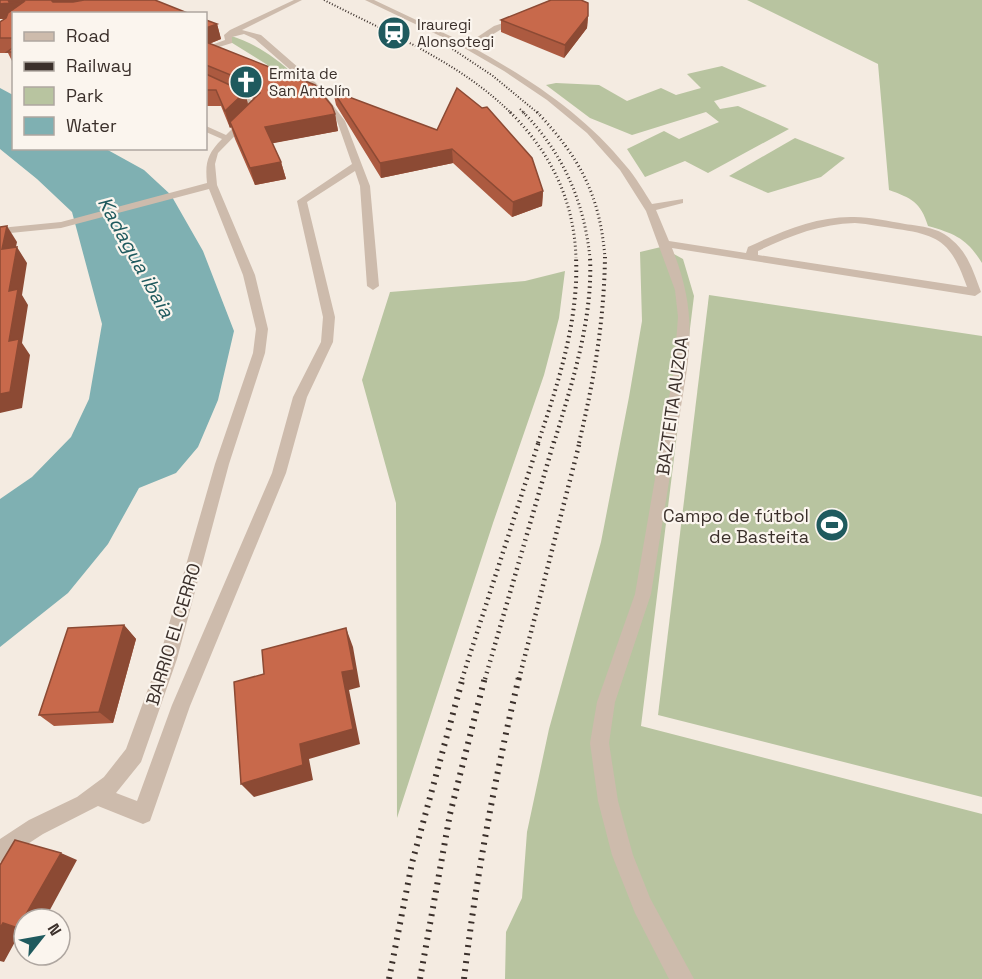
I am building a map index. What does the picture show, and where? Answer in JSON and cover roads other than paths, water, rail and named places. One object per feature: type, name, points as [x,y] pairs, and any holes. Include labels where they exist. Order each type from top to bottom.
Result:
[{"type":"street","points":[[223,33],[299,0]]},
{"type":"street","name":"BAZTEITA AUZOA","points":[[368,0],[468,46],[518,76],[577,119],[597,137],[630,178],[650,208],[667,244],[683,299],[682,356],[642,598],[607,699],[600,739],[605,786],[615,838],[636,893],[682,979]]},
{"type":"street","points":[[468,46],[496,28],[530,15]]},
{"type":"street","points":[[223,33],[245,32],[258,37],[313,85],[341,121],[365,186],[373,286]]},
{"type":"street","points":[[207,49],[229,41],[223,33]]},
{"type":"street","points":[[0,231],[61,225],[212,184],[210,164],[214,152],[258,108],[207,82]]},
{"type":"street","points":[[207,129],[229,139]]},
{"type":"street","points":[[96,795],[143,814],[181,705],[229,596],[279,473],[300,397],[327,342],[329,317],[302,201],[357,165]]},
{"type":"street","name":"BARRIO EL CERRO","points":[[0,850],[36,827],[84,804],[111,784],[134,755],[168,659],[222,464],[259,353],[262,329],[249,275],[212,184]]},
{"type":"street","points":[[650,208],[679,201]]},
{"type":"street","points":[[667,244],[975,292],[962,256],[945,239],[927,230],[838,220],[774,238],[752,249],[752,256]]},
{"type":"water","name":"Kadagua ibaia","points":[[0,88],[12,94],[12,150],[108,150],[144,170],[171,195],[203,251],[234,331],[218,400],[198,447],[176,473],[139,488],[108,544],[68,593],[0,647],[0,499],[32,477],[71,437],[89,399],[102,324],[72,212],[0,149]]},
{"type":"railway","points":[[324,0],[447,64],[470,79],[511,113]]},
{"type":"railway","points":[[445,44],[493,76],[538,113]]},
{"type":"railway","points":[[520,109],[523,112]]},
{"type":"railway","points":[[523,112],[550,144],[569,179],[583,217],[590,258]]},
{"type":"railway","points":[[511,113],[537,144],[558,179],[571,216],[576,258]]},
{"type":"railway","points":[[538,113],[565,145],[593,196],[605,258]]},
{"type":"railway","points":[[538,443],[560,375],[571,328],[576,258]]},
{"type":"railway","points":[[554,443],[585,328],[590,258]]},
{"type":"railway","points":[[579,443],[597,351],[603,305],[605,258]]},
{"type":"railway","points":[[462,679],[539,441]]},
{"type":"railway","points":[[485,679],[554,441]]},
{"type":"railway","points":[[519,679],[580,441]]},
{"type":"railway","points":[[389,979],[412,863],[463,677]]},
{"type":"railway","points":[[420,979],[450,814],[485,677]]},
{"type":"railway","points":[[464,979],[487,827],[519,677]]},
{"type":"place","name":"Irauregi Alonsotegi","points":[[394,33]]},
{"type":"place","name":"Ermita de San Antolín","points":[[246,82]]},
{"type":"place","name":"Campo de fútbol de Basteita","points":[[832,525]]}]
